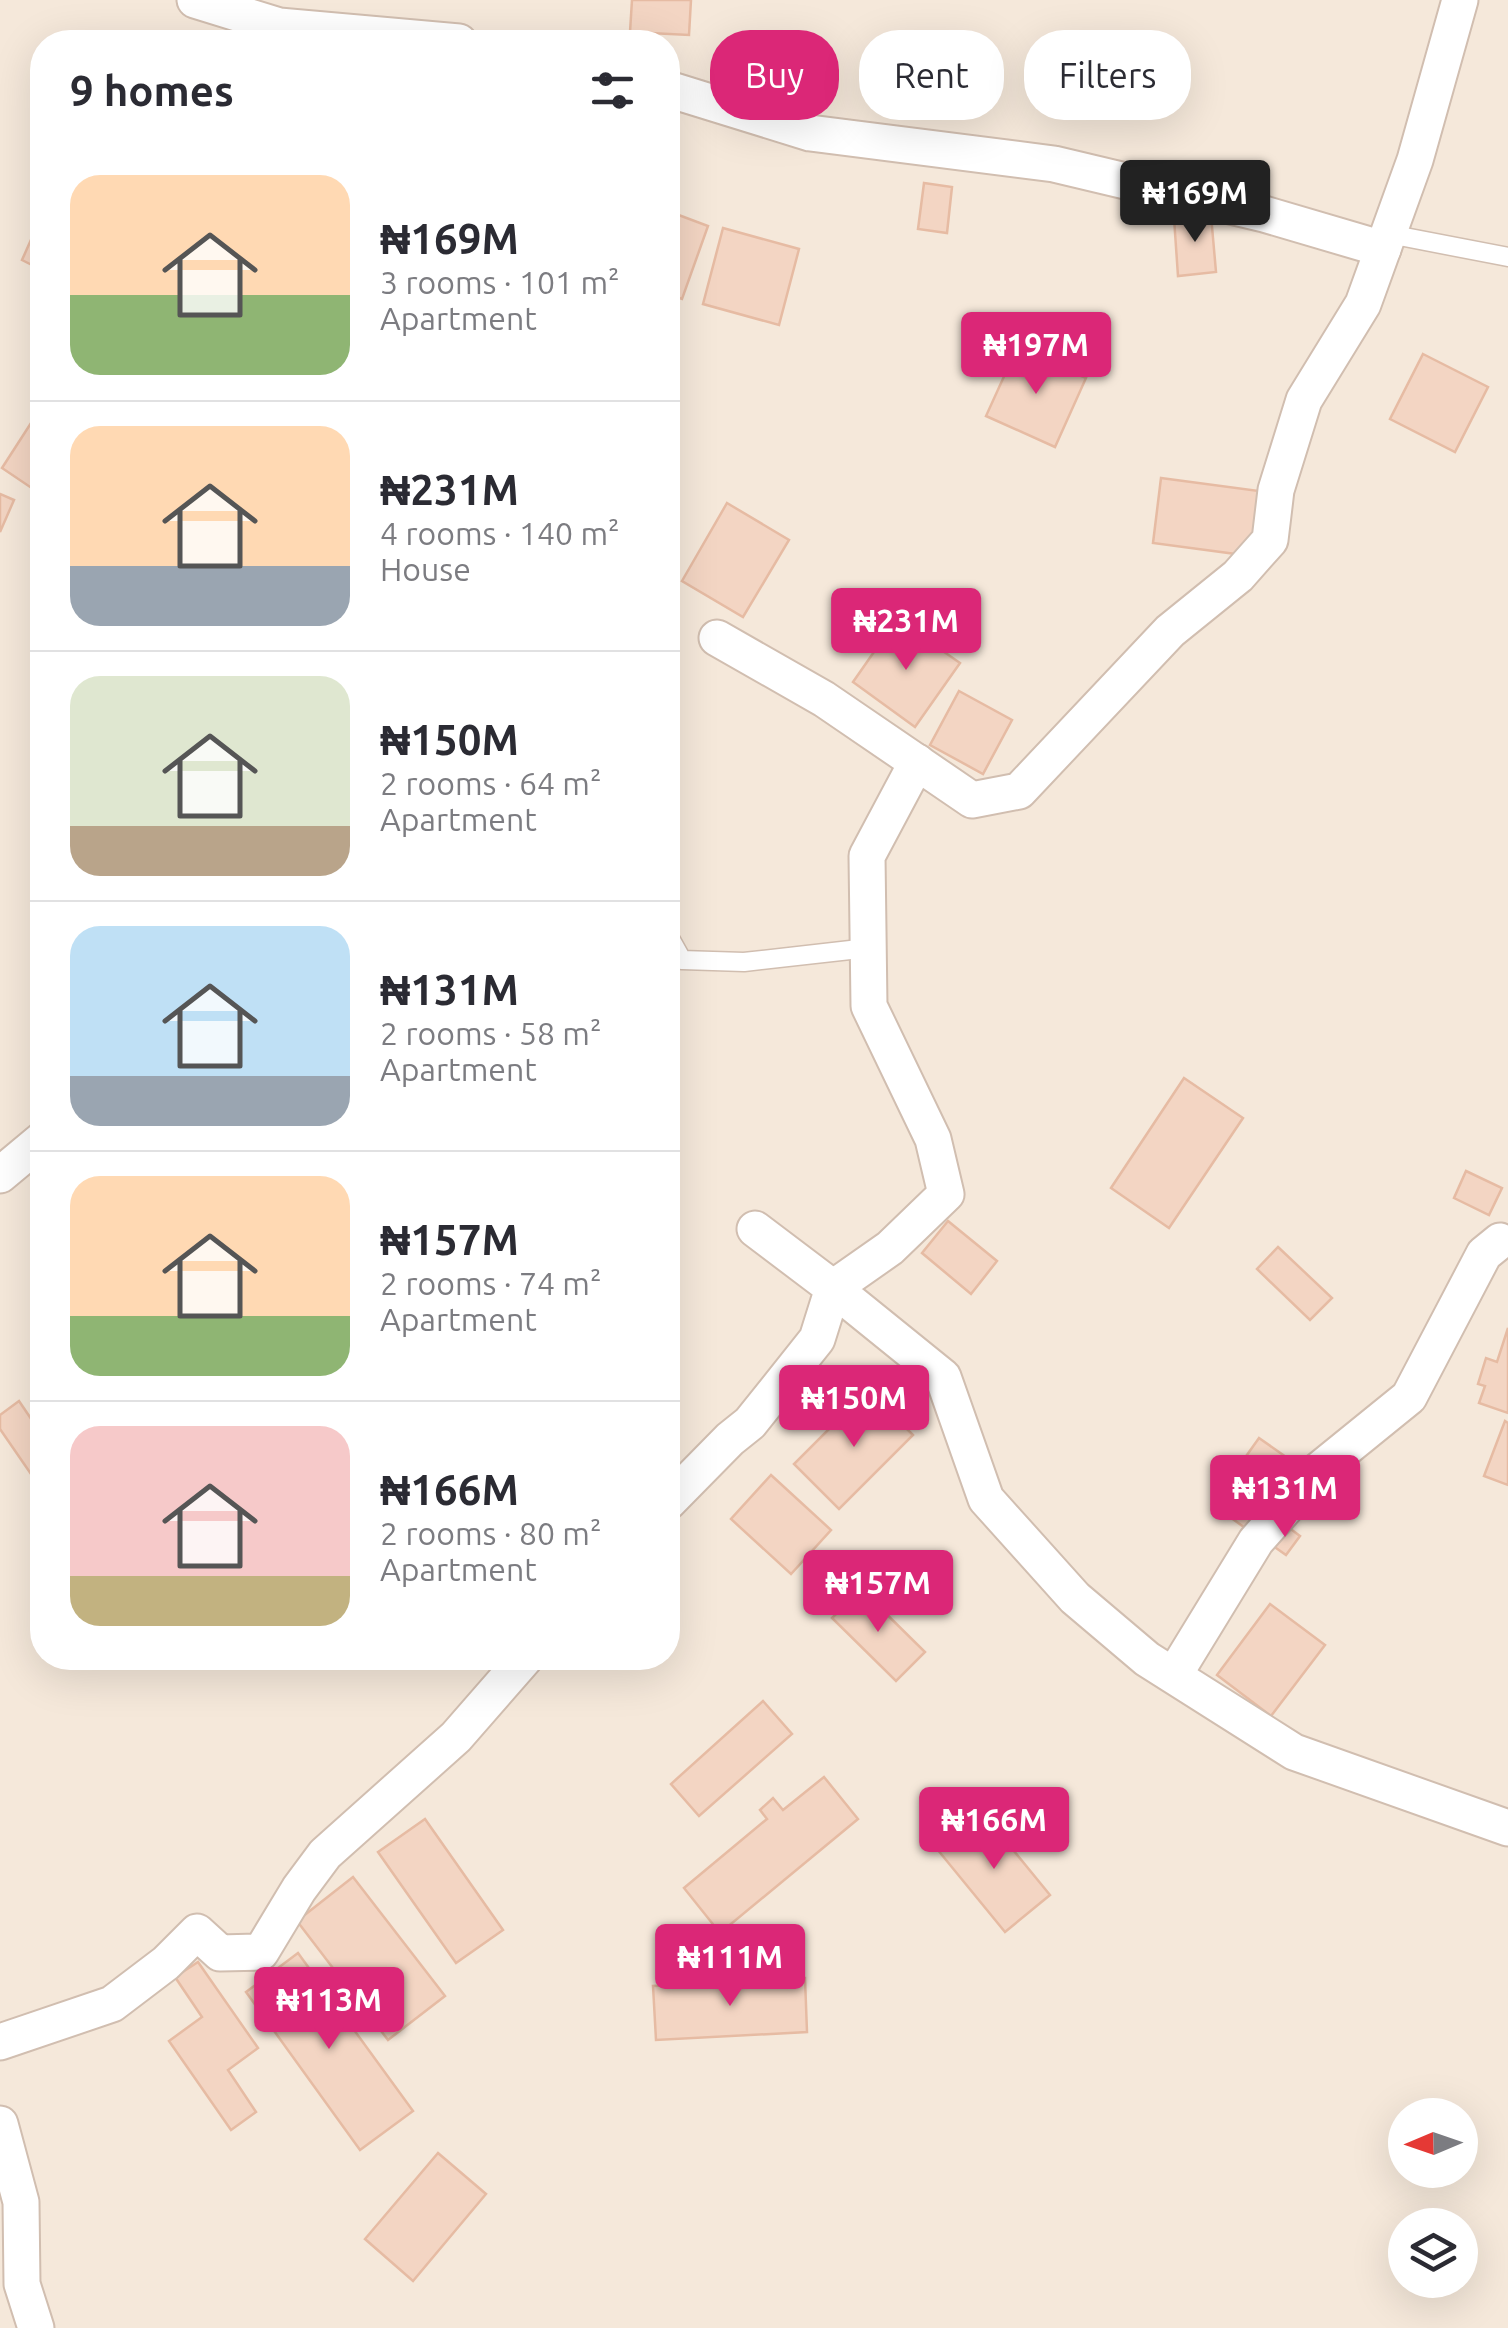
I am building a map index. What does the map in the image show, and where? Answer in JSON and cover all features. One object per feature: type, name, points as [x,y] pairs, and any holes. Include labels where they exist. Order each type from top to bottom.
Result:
[{"type":"street","points":[[195,0],[278,26],[323,30]]},
{"type":"street","points":[[717,638],[824,699],[972,800],[1018,791],[1170,631],[1238,576],[1270,540],[1276,490],[1304,400],[1363,304],[1415,160],[1460,0]]},
{"type":"street","points":[[680,93],[810,133],[1054,164],[1386,242]]},
{"type":"street","points":[[680,1490],[750,1423],[817,1339],[833,1288],[890,1248],[946,1194],[933,1139],[869,1006],[867,856],[917,762]]},
{"type":"street","points":[[0,1175],[30,1150]]},
{"type":"street","points":[[755,1229],[943,1376],[986,1499],[1074,1598],[1147,1659],[1294,1752],[1508,1828]]},
{"type":"street","points":[[1174,1676],[1256,1541],[1318,1470],[1409,1397],[1484,1254],[1500,1241]]},
{"type":"street","points":[[0,2042],[112,2004],[166,1963],[196,1932],[220,1954],[261,1952],[325,1854],[456,1737],[515,1670]]},
{"type":"street","points":[[0,2124],[22,2202],[22,2284],[36,2328]]},
{"type":"lane","points":[[1386,242],[1508,257]]},
{"type":"lane","points":[[680,956],[682,960],[744,962],[868,948]]},
{"type":"shaded area","points":[[0,0],[1508,0],[1508,2328],[0,2328]]},
{"type":"building","points":[[632,0],[691,0],[689,35],[680,35],[680,30],[630,30]]},
{"type":"building","points":[[924,183],[952,187],[947,233],[918,229]]},
{"type":"building","points":[[1211,215],[1216,272],[1178,276],[1174,218]]},
{"type":"building","points":[[680,216],[708,226],[680,298]]},
{"type":"building","points":[[723,228],[799,249],[779,325],[703,304]]},
{"type":"building","points":[[30,242],[30,264],[22,260]]},
{"type":"building","points":[[1017,348],[1086,378],[1055,447],[986,416]]},
{"type":"building","points":[[1423,354],[1488,387],[1455,452],[1390,419]]},
{"type":"building","points":[[30,425],[30,487],[2,468]]},
{"type":"building","points":[[1161,478],[1259,491],[1251,556],[1153,543]]},
{"type":"building","points":[[0,494],[14,500],[0,532]]},
{"type":"building","points":[[727,503],[789,540],[743,617],[682,581]]},
{"type":"building","points":[[897,619],[960,663],[915,727],[853,682]]},
{"type":"building","points":[[959,691],[1012,720],[983,774],[930,745]]},
{"type":"building","points":[[1184,1078],[1243,1118],[1169,1228],[1111,1188]]},
{"type":"building","points":[[1466,1171],[1502,1188],[1489,1215],[1454,1198]]},
{"type":"building","points":[[948,1221],[997,1261],[971,1294],[922,1253]]},
{"type":"building","points":[[1278,1247],[1332,1298],[1310,1320],[1257,1269]]},
{"type":"building","points":[[1508,1328],[1508,1413],[1479,1403],[1485,1386],[1478,1384],[1486,1358],[1497,1362]]},
{"type":"building","points":[[868,1390],[913,1435],[839,1509],[794,1464]]},
{"type":"building","points":[[19,1401],[30,1417],[30,1473],[0,1429],[0,1415]]},
{"type":"building","points":[[1505,1421],[1508,1423],[1508,1485],[1484,1476]]},
{"type":"building","points":[[1259,1438],[1299,1466],[1252,1533],[1212,1504]]},
{"type":"building","points":[[771,1475],[831,1530],[791,1574],[731,1519]]},
{"type":"building","points":[[1284,1524],[1300,1536],[1286,1555],[1269,1543]]},
{"type":"building","points":[[861,1589],[925,1652],[896,1681],[832,1618]]},
{"type":"building","points":[[1270,1604],[1325,1645],[1271,1716],[1217,1675]]},
{"type":"building","points":[[763,1701],[792,1734],[699,1816],[671,1784]]},
{"type":"building","points":[[824,1777],[858,1819],[720,1933],[684,1888],[767,1819],[760,1810],[773,1798],[783,1810]]},
{"type":"building","points":[[982,1812],[1050,1895],[1005,1932],[937,1849]]},
{"type":"building","points":[[425,1819],[503,1930],[456,1963],[378,1852]]},
{"type":"building","points":[[353,1877],[445,1996],[388,2040],[297,1921]]},
{"type":"building","points":[[298,1953],[413,2111],[360,2150],[246,1992]]},
{"type":"building","points":[[198,1962],[258,2048],[228,2070],[256,2112],[231,2130],[169,2041],[202,2017],[175,1977]]},
{"type":"building","points":[[805,1978],[807,2032],[656,2040],[653,1986]]},
{"type":"building","points":[[438,2153],[486,2194],[413,2281],[365,2239]]}]
